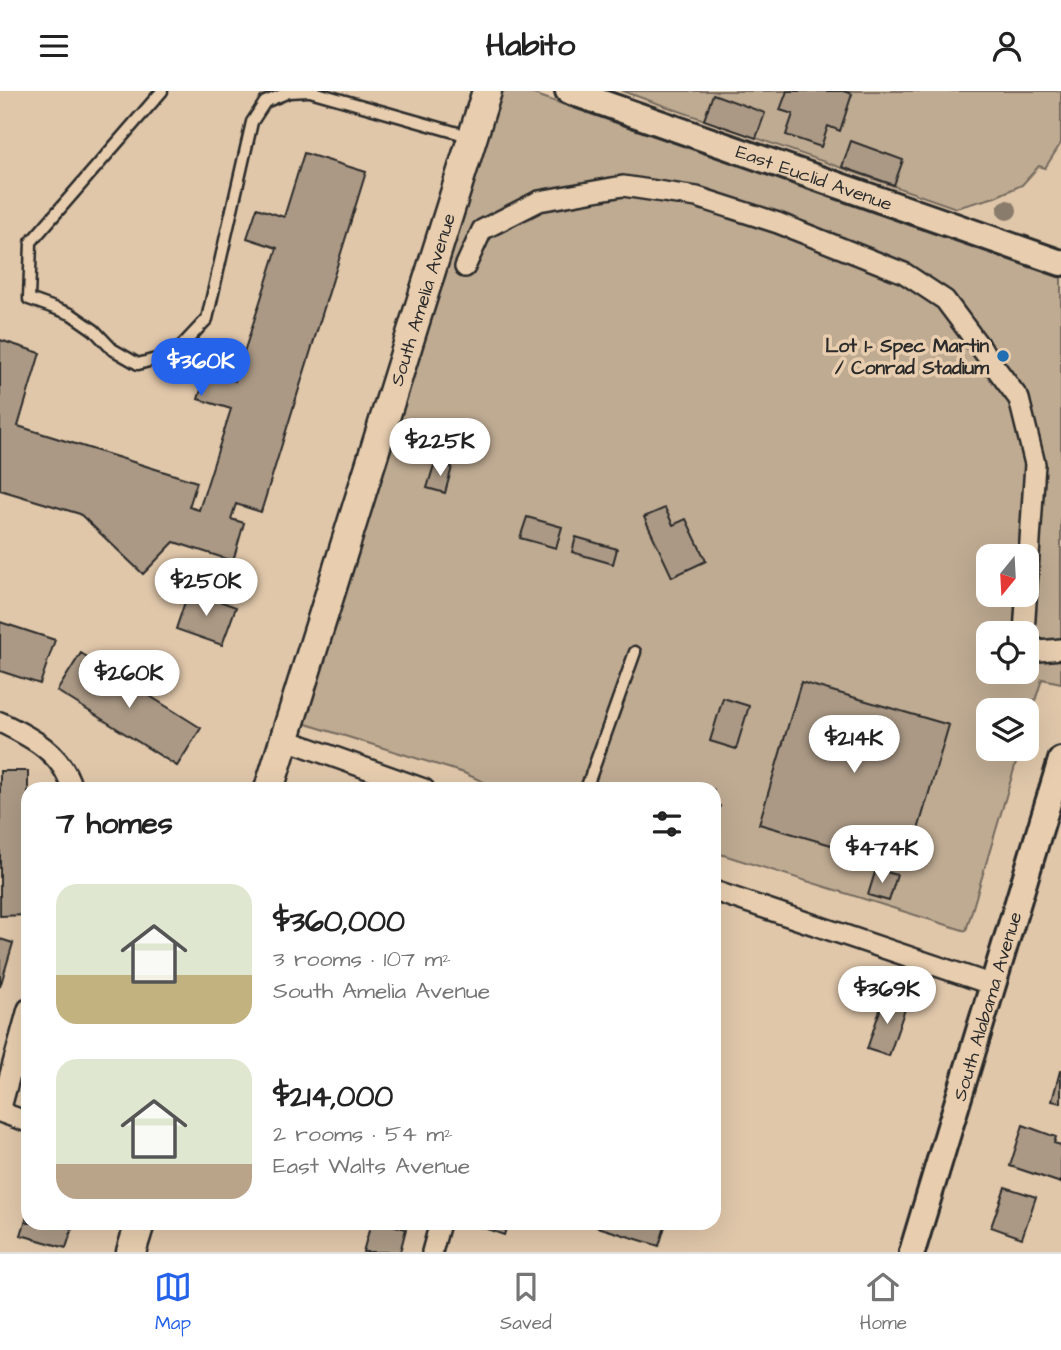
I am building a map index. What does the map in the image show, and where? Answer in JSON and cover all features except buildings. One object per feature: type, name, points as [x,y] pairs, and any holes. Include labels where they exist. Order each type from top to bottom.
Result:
[{"type":"main road","name":"South Amelia Avenue","points":[[271,782],[487,91]]},
{"type":"main road","points":[[131,1252],[138,1230]]},
{"type":"street","name":"East Euclid Avenue","points":[[568,91],[1061,263]]},
{"type":"street","points":[[465,267],[482,230],[539,201],[623,186],[697,197],[778,223],[904,273],[945,300],[1018,399],[1035,464],[1025,621]]},
{"type":"street","points":[[1039,651],[1061,649]]},
{"type":"street","points":[[0,722],[41,743],[70,782]]},
{"type":"street","points":[[284,739],[404,782]]},
{"type":"street","name":"South Alabama Avenue","points":[[912,1252],[1061,760]]},
{"type":"street","points":[[721,893],[993,985]]},
{"type":"street","points":[[21,1035],[0,1112],[21,1120]]},
{"type":"street","points":[[432,1252],[438,1230]]},
{"type":"lane","points":[[162,91],[31,241],[29,299],[71,314],[94,330],[112,349],[138,364],[174,354],[207,319],[252,122],[265,102],[289,92],[309,91],[472,138]]},
{"type":"lane","points":[[589,782],[635,652]]},
{"type":"shaded area","points":[[500,91],[525,91],[1061,278],[1061,683],[1042,679],[1036,698],[976,698],[976,761],[1016,761],[966,931],[721,854],[721,782],[484,782],[464,773],[303,723]]},
{"type":"shaded area","points":[[622,91],[1061,91],[1061,143],[1045,168],[1039,166],[1022,185],[995,197],[956,208]]},
{"type":"place","name":"Lot 1- Spec Martin / Conrad Stadium","points":[[1003,356]]}]
